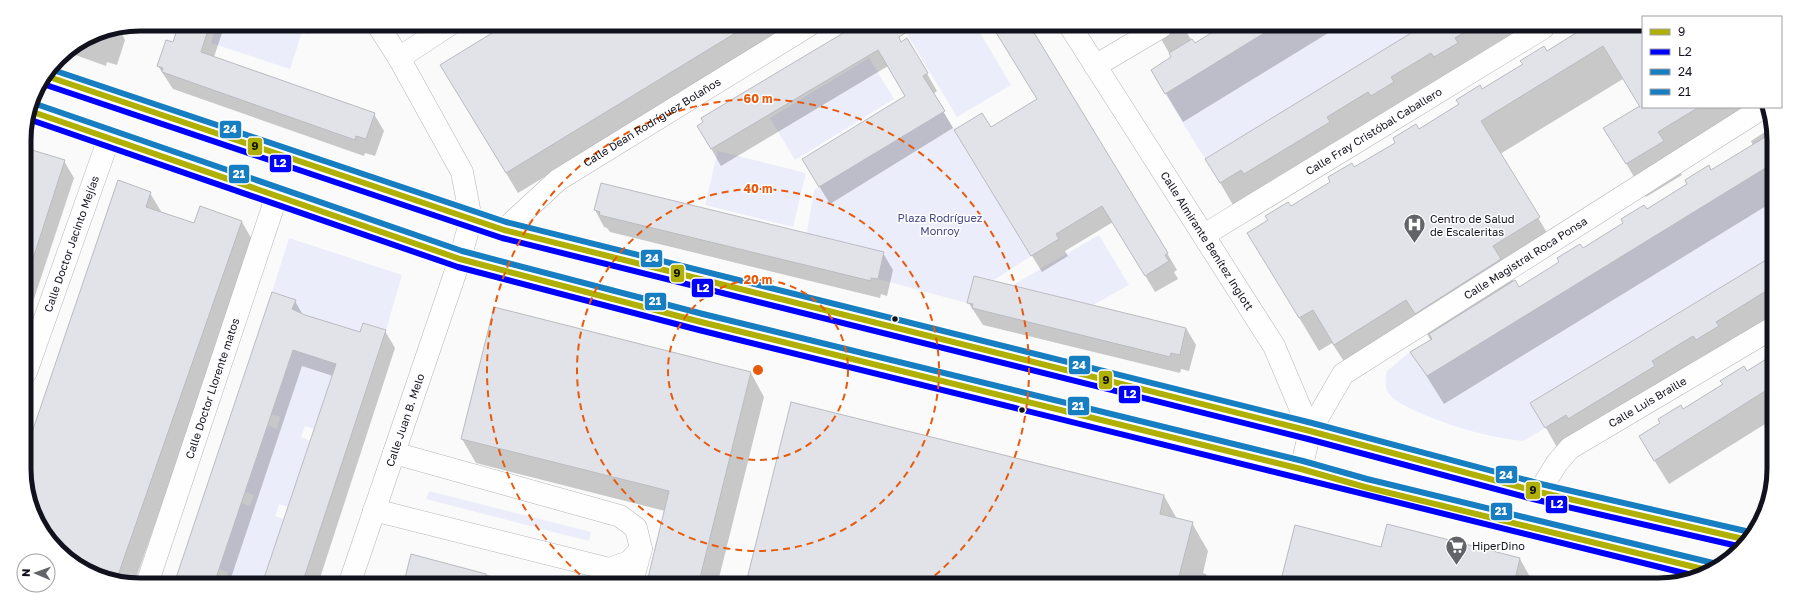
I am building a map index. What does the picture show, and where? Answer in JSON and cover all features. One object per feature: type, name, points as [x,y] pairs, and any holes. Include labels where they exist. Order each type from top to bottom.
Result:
[{"type":"street","points":[[382,31],[399,58],[462,172],[471,219]]},
{"type":"street","points":[[399,58],[440,31]]},
{"type":"street","name":"Calle Dean Rodríguez Bolaños","points":[[504,230],[558,180],[800,31]]},
{"type":"street","name":"Calle Almirante Benítez Inglott","points":[[1073,31],[1274,346],[1310,431]]},
{"type":"street","points":[[1095,66],[1154,31]]},
{"type":"street","name":"Calle Fray Cristóbal Caballero","points":[[1204,235],[1538,31]]},
{"type":"street","points":[[51,78],[384,188],[504,230],[1310,431],[1539,492],[1742,539]]},
{"type":"street","name":"Calle Magistral Roca Ponsa","points":[[1310,431],[1344,374],[1762,108]]},
{"type":"street","points":[[35,113],[460,259],[701,322],[1701,569]]},
{"type":"street","name":"Calle Doctor Jacinto Mejías","points":[[31,358],[109,138]]},
{"type":"street","name":"Calle Doctor Llorente matos","points":[[149,578],[277,195]]},
{"type":"street","name":"Calle Juan B. Melo","points":[[351,578],[460,259],[471,219]]},
{"type":"street","name":"Calle Luis Braille","points":[[1539,492],[1557,463],[1570,448],[1767,330]]},
{"type":"street","points":[[1301,469],[1310,431]]},
{"type":"street","points":[[394,452],[620,516],[636,528],[641,549],[633,578]]},
{"type":"street","points":[[374,510],[609,569],[629,562],[641,549]]},
{"type":"green space","points":[[215,31],[302,32],[290,69],[211,43]]},
{"type":"green space","points":[[905,31],[979,31],[1011,85],[957,117]]},
{"type":"green space","points":[[1267,31],[1414,31],[1205,159],[1165,94]]},
{"type":"green space","points":[[869,58],[894,99],[795,160],[770,118]]},
{"type":"green space","name":"Plaza Rodríguez Monroy","points":[[941,108],[954,129],[960,126],[964,134],[958,137],[988,186],[994,183],[1036,253],[994,280],[974,276],[967,303],[878,279],[884,252],[807,233],[814,190]]},
{"type":"green space","points":[[718,151],[806,173],[793,227],[705,205]]},
{"type":"green space","points":[[1767,167],[1767,259],[1530,403],[1545,428],[1523,441],[1482,434],[1441,421],[1403,405],[1389,394],[1386,388],[1387,371],[1410,352],[1427,376]]},
{"type":"green space","points":[[1099,235],[1129,285],[1093,305],[1013,285]]},
{"type":"green space","points":[[289,238],[402,275],[386,330],[363,323],[360,332],[336,364],[328,387],[340,391],[334,410],[322,406],[314,429],[305,426],[301,437],[310,441],[288,507],[279,504],[275,516],[284,519],[265,578],[226,578],[228,572],[219,569],[241,503],[250,506],[254,495],[245,492],[253,469],[240,464],[267,425],[277,429],[280,417],[271,414],[305,314],[292,309],[295,300],[272,292]]},
{"type":"green space","points":[[429,491],[591,532],[589,541],[426,499]]},
{"type":"building","points":[[177,31],[208,31],[201,52],[375,113],[366,139],[356,136],[355,140],[162,72],[163,68],[157,66],[166,40],[173,42]]},
{"type":"building","points":[[495,31],[739,31],[506,173],[440,65]]},
{"type":"building","points":[[847,31],[908,31],[899,37],[901,42],[907,38],[928,73],[923,76],[945,111],[819,187],[802,159],[905,96],[878,50],[711,149],[697,126],[703,122],[701,118]]},
{"type":"building","points":[[995,31],[1033,31],[1168,253],[1165,255],[1169,261],[1145,276],[1102,206],[1056,234],[1059,239],[1031,256],[954,130],[982,113],[991,127],[1037,99]]},
{"type":"building","points":[[1214,31],[1267,31],[1165,94],[1151,70],[1171,57],[1169,53],[1192,39],[1195,43]]},
{"type":"building","points":[[1414,31],[1466,31],[1455,38],[1458,43],[1434,57],[1431,53],[1391,77],[1394,82],[1371,96],[1368,92],[1327,117],[1330,122],[1244,174],[1241,170],[1220,183],[1205,159]]},
{"type":"building","points":[[1579,31],[1642,31],[1642,108],[1697,108],[1658,132],[1664,141],[1626,164],[1603,128],[1640,107],[1603,46],[1481,121],[1540,217],[1493,246],[1501,259],[1415,314],[1406,300],[1334,345],[1313,310],[1299,318],[1247,233],[1268,220],[1265,216],[1288,202],[1291,206],[1330,182],[1328,177],[1352,163],[1354,167],[1395,143],[1393,138],[1416,124],[1419,129],[1459,104],[1456,100],[1480,85],[1482,89],[1523,64],[1520,61],[1544,46],[1547,51]]},
{"type":"building","points":[[1767,136],[1767,167],[1427,376],[1410,352],[1432,339],[1429,334],[1515,280],[1519,287],[1559,262],[1557,258],[1580,244],[1583,248],[1623,223],[1621,219],[1644,205],[1647,209],[1687,184],[1685,180],[1709,165],[1711,170]]},
{"type":"building","points":[[32,150],[65,160],[31,265]]},
{"type":"building","points":[[118,180],[151,192],[146,207],[194,223],[200,206],[242,221],[118,575],[99,570],[68,551],[49,529],[42,517],[33,490],[31,476],[31,435]]},
{"type":"building","points":[[601,183],[884,252],[878,279],[871,278],[871,281],[599,215],[600,212],[594,210]]},
{"type":"building","points":[[1767,259],[1767,290],[1716,322],[1719,326],[1696,340],[1693,336],[1652,361],[1655,366],[1568,419],[1566,415],[1545,428],[1530,403]]},
{"type":"building","points":[[974,276],[1186,328],[1180,355],[1171,353],[1170,357],[972,308],[973,304],[967,303]]},
{"type":"building","points":[[272,292],[296,300],[292,309],[305,315],[360,332],[363,323],[386,330],[304,578],[264,578],[336,364],[293,350],[216,578],[176,578]]},
{"type":"building","points":[[494,307],[751,372],[700,578],[648,578],[669,491],[461,439]]},
{"type":"building","points":[[1767,358],[1767,390],[1654,461],[1639,436],[1660,423],[1658,419],[1681,405],[1683,409],[1723,384],[1720,381],[1744,366],[1747,371]]},
{"type":"building","points":[[791,402],[1164,495],[1160,514],[1193,522],[1179,578],[747,578]]},
{"type":"building","points":[[1387,524],[1520,558],[1515,578],[1282,578],[1295,525],[1381,547]]},
{"type":"building","points":[[411,554],[486,574],[486,578],[405,578]]},
{"type":"transit line","name":"24","points":[[56,71],[506,222],[1312,423],[1541,484],[1747,531]]},
{"type":"transit line","name":"9","points":[[51,78],[504,230],[1310,431],[1539,492],[1742,539]]},
{"type":"transit line","name":"L2","points":[[46,85],[502,238],[1308,439],[1537,500],[1735,546]]},
{"type":"transit line","name":"21","points":[[37,104],[462,251],[703,314],[1303,461],[1367,479],[1712,563]]},
{"type":"transit line","name":"9","points":[[35,113],[460,259],[701,322],[1301,469],[1365,487],[1701,569]]},
{"type":"transit line","name":"L2","points":[[33,121],[458,267],[699,330],[1687,574]]},
{"type":"place","name":"Centro de Salud de Escaleritas","points":[[1415,244]]},
{"type":"place","name":"HiperDino","points":[[1456,566]]}]
